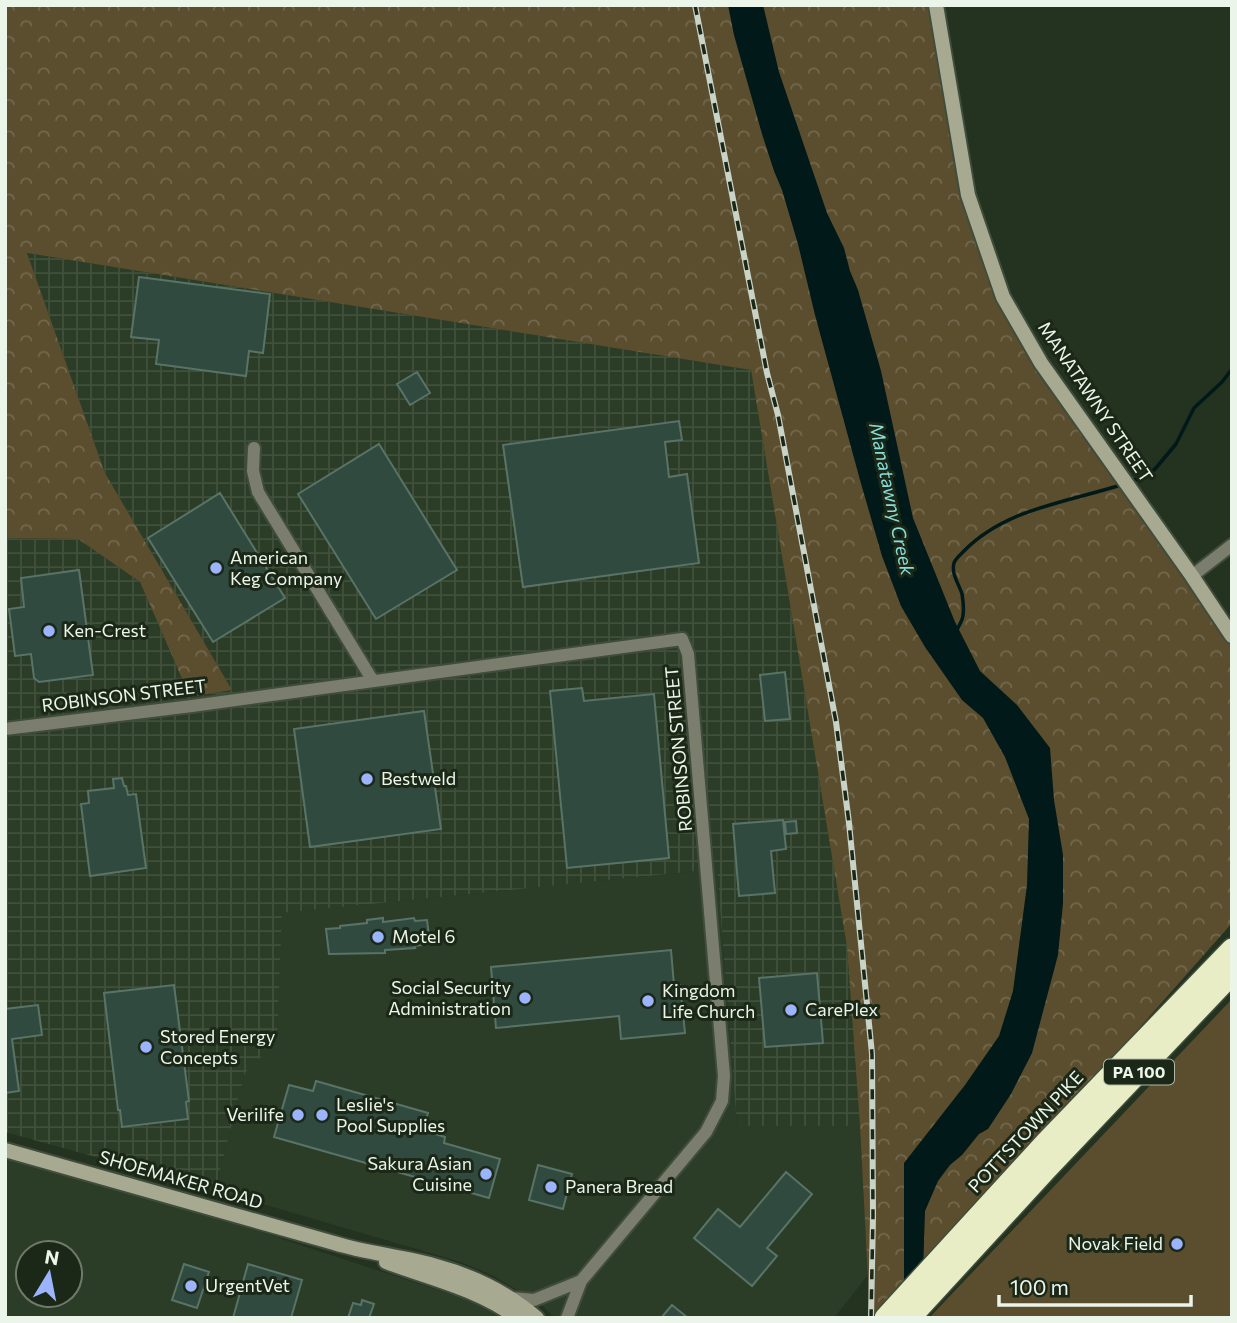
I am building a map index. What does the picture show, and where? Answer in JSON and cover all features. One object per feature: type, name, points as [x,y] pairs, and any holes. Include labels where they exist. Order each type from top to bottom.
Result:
[{"type":"highway","name":"POTTSTOWN PIKE","points":[[887,1316],[1045,1143],[1232,949]]},
{"type":"highway","name":"PA 100","points":[[911,1318],[1046,1170],[1232,974]]},
{"type":"street","name":"MANATAWNY STREET","points":[[936,5],[968,195],[1003,297],[1041,363],[1232,636]]},
{"type":"street","points":[[254,448],[253,471],[258,492],[373,681]]},
{"type":"street","points":[[1192,576],[1232,545]]},
{"type":"street","name":"ROBINSON STREET","points":[[5,729],[682,639],[688,654],[724,1076],[722,1101],[706,1132],[581,1280],[567,1318]]},
{"type":"street","name":"SHOEMAKER ROAD","points":[[5,1150],[346,1247],[470,1292],[517,1318]]},
{"type":"street","name":"SHOEMAKER ROAD","points":[[346,1247],[434,1265],[472,1278],[511,1297],[537,1318]]},
{"type":"street","name":"ROBINSON STREET","points":[[511,1297],[534,1300],[581,1280]]},
{"type":"shaded area","points":[[27,253],[751,370],[847,947],[860,1126],[737,1126],[717,869],[282,913],[277,1040],[245,1073],[215,1190],[5,1132],[5,538],[78,539],[140,582],[190,697],[232,690],[105,473]]},
{"type":"shaded area","points":[[717,869],[737,1126],[860,1126],[868,1275],[834,1318],[554,1318],[542,1305],[494,1276],[461,1262],[215,1190],[245,1073],[277,1040],[281,913]]},
{"type":"shaded area","points":[[5,1150],[489,1307],[498,1318],[5,1318]]},
{"type":"green space","points":[[5,5],[936,5],[968,195],[1041,363],[1192,576],[1232,645],[1232,923],[883,1318],[870,1318],[847,947],[751,370],[27,253],[105,473],[232,690],[190,697],[140,582],[78,539],[5,538]]},
{"type":"green space","points":[[1232,999],[1232,1318],[929,1318]]},
{"type":"water","name":"Manatawny Creek","points":[[728,5],[763,5],[779,72],[827,213],[844,248],[858,290],[881,371],[913,518],[955,622],[980,671],[1017,705],[1050,748],[1054,800],[1063,855],[1063,903],[1058,955],[1032,1053],[1011,1094],[988,1129],[979,1134],[938,1181],[925,1211],[925,1318],[904,1318],[904,1163],[965,1085],[999,1036],[1013,991],[1027,885],[1029,819],[1005,757],[983,718],[962,700],[925,647],[901,606],[882,556],[798,244],[762,134]]},
{"type":"building","points":[[139,277],[270,294],[263,353],[249,351],[246,376],[156,364],[159,340],[131,337]]},
{"type":"building","points":[[417,372],[430,393],[410,405],[397,384]]},
{"type":"building","points":[[679,421],[682,440],[665,442],[669,477],[687,474],[699,563],[523,587],[503,445]]},
{"type":"building","points":[[379,444],[457,570],[376,619],[298,494]]},
{"type":"building","name":"American Keg Company","points":[[220,493],[285,598],[213,642],[148,538]]},
{"type":"building","name":"Ken-Crest","points":[[79,570],[93,675],[39,682],[34,678],[31,654],[15,656],[9,609],[24,607],[21,578]]},
{"type":"building","points":[[785,672],[790,719],[765,721],[760,675]]},
{"type":"building","points":[[582,688],[584,701],[654,694],[669,858],[567,868],[550,691]]},
{"type":"building","name":"Bestweld","points":[[424,711],[441,829],[310,847],[294,729]]},
{"type":"building","points":[[122,778],[128,795],[136,794],[146,868],[90,876],[81,804],[89,803],[88,791],[114,788],[113,779]]},
{"type":"building","points":[[783,820],[786,849],[771,851],[775,893],[739,896],[733,824]]},
{"type":"building","points":[[796,821],[797,833],[786,834],[785,822]]},
{"type":"building","name":"Motel 6","points":[[383,918],[383,922],[414,918],[415,921],[427,920],[430,944],[385,950],[385,953],[329,954],[326,929]]},
{"type":"building","points":[[671,950],[674,985],[680,985],[685,1033],[621,1039],[619,1016],[496,1028],[491,967]]},
{"type":"building","name":"CarePlex","points":[[817,973],[823,1043],[765,1047],[759,978]]},
{"type":"building","name":"Stored Energy Concepts","points":[[174,985],[189,1101],[186,1102],[188,1119],[122,1127],[104,993]]},
{"type":"building","points":[[38,1005],[42,1035],[12,1039],[19,1091],[5,1093],[5,1009]]},
{"type":"building","points":[[316,1081],[428,1113],[423,1130],[445,1137],[444,1143],[500,1159],[489,1198],[274,1137],[289,1085],[313,1091]]},
{"type":"building","name":"Panera Bread","points":[[538,1165],[572,1174],[563,1209],[529,1200]]},
{"type":"building","points":[[786,1172],[812,1194],[767,1248],[777,1256],[752,1286],[694,1238],[718,1209],[740,1227]]},
{"type":"building","name":"UrgentVet","points":[[184,1264],[209,1272],[197,1308],[172,1300]]},
{"type":"building","points":[[248,1264],[302,1280],[291,1318],[233,1318]]},
{"type":"building","points":[[362,1300],[374,1304],[369,1318],[348,1318],[353,1303],[361,1305]]},
{"type":"building","points":[[672,1305],[688,1318],[661,1318]]},
{"type":"waterway","points":[[1131,481],[1144,477],[1155,469],[1176,444],[1194,408],[1232,369]]},
{"type":"waterway","points":[[957,630],[963,617],[963,604],[953,567],[955,560],[964,551],[998,525],[1017,516],[1121,485]]},
{"type":"railway","points":[[695,5],[767,373],[778,415],[836,722],[872,1054],[871,1318]]},
{"type":"place","name":"American Keg Company","points":[[216,568]]},
{"type":"place","name":"Ken-Crest","points":[[49,631]]},
{"type":"place","name":"Bestweld","points":[[367,779]]},
{"type":"place","name":"Motel 6","points":[[378,937]]},
{"type":"place","name":"Social Security Administration","points":[[525,998]]},
{"type":"place","name":"Kingdom Life Church","points":[[648,1001]]},
{"type":"place","name":"CarePlex","points":[[791,1010]]},
{"type":"place","name":"Stored Energy Concepts","points":[[146,1047]]},
{"type":"place","name":"Verilife","points":[[298,1115]]},
{"type":"place","name":"Leslie's Pool Supplies","points":[[322,1115]]},
{"type":"place","name":"Sakura Asian Cuisine","points":[[486,1174]]},
{"type":"place","name":"Panera Bread","points":[[551,1187]]},
{"type":"place","name":"Novak Field","points":[[1177,1244]]},
{"type":"place","name":"UrgentVet","points":[[191,1286]]}]
